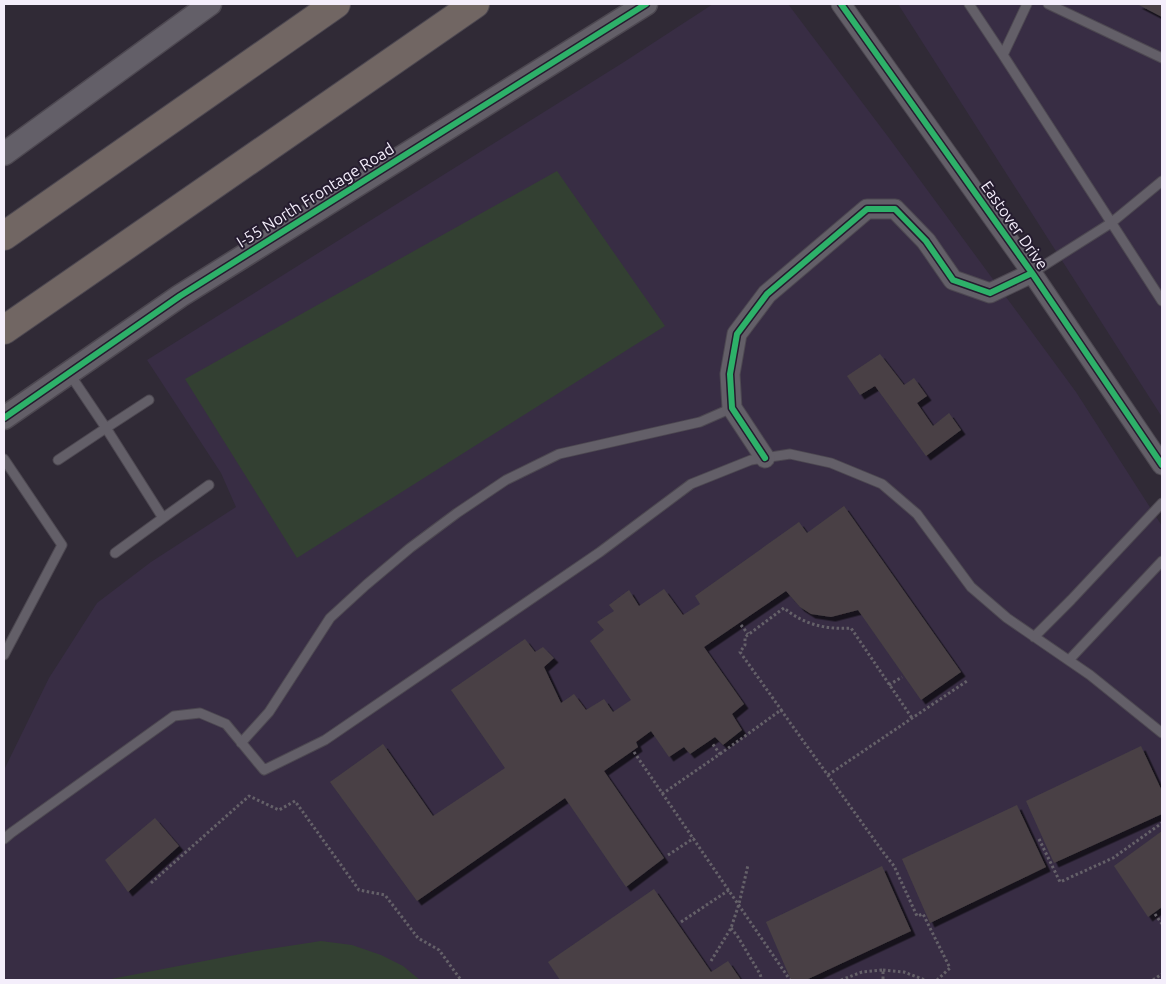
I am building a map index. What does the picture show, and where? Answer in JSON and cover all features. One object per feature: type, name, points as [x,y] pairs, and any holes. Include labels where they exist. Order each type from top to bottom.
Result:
[{"type":"highway","points":[[4,236],[336,4]]},
{"type":"highway","points":[[4,330],[474,4]]},
{"type":"street","points":[[4,154],[210,4]]},
{"type":"street","name":"I-55 North Frontage Road","points":[[4,418],[180,296],[646,4]]},
{"type":"street","name":"Eastover Drive","points":[[841,4],[1032,273],[1162,465]]},
{"type":"street","points":[[765,458],[732,408],[730,374],[737,334],[766,294],[867,209],[895,209],[926,241],[953,280],[990,293],[1032,273]]},
{"type":"lane","points":[[969,4],[1162,301]]},
{"type":"lane","points":[[1003,55],[1027,4]]},
{"type":"lane","points":[[1048,4],[1162,58]]},
{"type":"lane","points":[[1032,273],[1111,223],[1162,181]]},
{"type":"lane","points":[[69,373],[163,518]]},
{"type":"lane","points":[[58,460],[149,400]]},
{"type":"lane","points":[[241,743],[269,712],[330,618],[366,584],[457,513],[506,480],[559,454],[700,422],[732,408]]},
{"type":"lane","points":[[4,840],[19,827],[174,716],[200,713],[226,724],[264,770],[325,740],[600,552],[691,484],[750,460],[790,454],[831,463],[882,484],[917,514],[971,587],[1007,618],[1090,675],[1162,733]]},
{"type":"lane","points":[[4,459],[62,545],[4,654]]},
{"type":"lane","points":[[115,553],[209,485]]},
{"type":"lane","points":[[1034,637],[1162,503]]},
{"type":"lane","points":[[1069,660],[1162,561]]},
{"type":"path","points":[[912,718],[851,628],[836,629],[814,625],[800,619],[784,608],[744,637],[746,645],[740,652],[882,852],[894,866],[917,916],[923,914],[950,968],[937,980]]},
{"type":"path","points":[[741,625],[748,634]]},
{"type":"path","points":[[889,686],[902,677]]},
{"type":"path","points":[[828,775],[967,681]]},
{"type":"path","points":[[662,794],[781,710],[782,712]]},
{"type":"path","points":[[712,743],[720,754]]},
{"type":"path","points":[[634,752],[790,980]]},
{"type":"path","points":[[151,883],[250,796],[279,810],[295,801],[359,890],[385,895],[418,938],[439,950],[461,980]]},
{"type":"path","points":[[1039,839],[1060,882],[1114,858],[1162,823]]},
{"type":"path","points":[[668,856],[694,838]]},
{"type":"path","points":[[711,961],[731,928],[748,865]]},
{"type":"path","points":[[681,922],[729,890]]},
{"type":"path","points":[[1155,914],[1162,924]]},
{"type":"path","points":[[731,928],[762,980]]},
{"type":"path","points":[[841,980],[862,972],[883,970],[904,972],[925,980]]},
{"type":"path","points":[[883,970],[883,980]]},
{"type":"path","points":[[1153,980],[1162,974]]},
{"type":"shaded area","points":[[713,4],[788,4],[1076,392],[1162,526],[1162,980],[4,980],[4,770],[49,678],[97,603],[151,562],[236,507],[221,473],[147,360],[624,62]]},
{"type":"shaded area","points":[[898,4],[1162,4],[1162,417]]},
{"type":"green space","points":[[557,171],[665,326],[297,558],[185,379]]},
{"type":"green space","points":[[321,941],[352,945],[381,955],[403,966],[420,980],[106,980],[256,951]]},
{"type":"building","points":[[1137,4],[1162,4],[1162,17]]},
{"type":"building","points":[[880,354],[904,385],[914,378],[927,396],[917,403],[933,426],[949,413],[961,430],[926,456],[875,386],[860,395],[847,376]]},
{"type":"building","points":[[844,506],[961,672],[921,700],[858,610],[831,617],[811,614],[800,607],[786,591],[704,647],[744,704],[732,714],[742,730],[723,745],[715,737],[690,754],[684,747],[669,757],[651,731],[636,742],[638,747],[604,771],[664,858],[626,887],[565,798],[417,901],[330,782],[383,744],[433,816],[505,768],[451,690],[525,639],[535,652],[543,647],[554,658],[544,667],[561,703],[574,694],[586,710],[604,699],[613,712],[631,700],[590,641],[604,630],[597,622],[614,611],[609,605],[629,590],[639,606],[664,589],[683,615],[700,604],[695,596],[799,522],[807,533]]},
{"type":"building","points":[[1141,746],[1162,791],[1162,814],[1054,863],[1026,801]]},
{"type":"building","points":[[1017,805],[1046,867],[930,923],[902,859]]},
{"type":"building","points":[[155,818],[179,846],[128,892],[105,860]]},
{"type":"building","points":[[1162,831],[1162,907],[1148,917],[1114,866]]},
{"type":"building","points":[[882,866],[911,931],[806,980],[791,980],[766,922]]},
{"type":"building","points":[[654,889],[711,972],[728,961],[741,980],[560,980],[548,962]]},
{"type":"cycle path","points":[[4,418],[180,296],[646,4]]},
{"type":"cycle path","points":[[841,4],[1032,273],[1162,465]]},
{"type":"cycle path","points":[[765,458],[732,408],[730,374],[737,334],[767,294],[867,209],[895,209],[926,241],[953,280],[990,293],[1032,273]]}]
